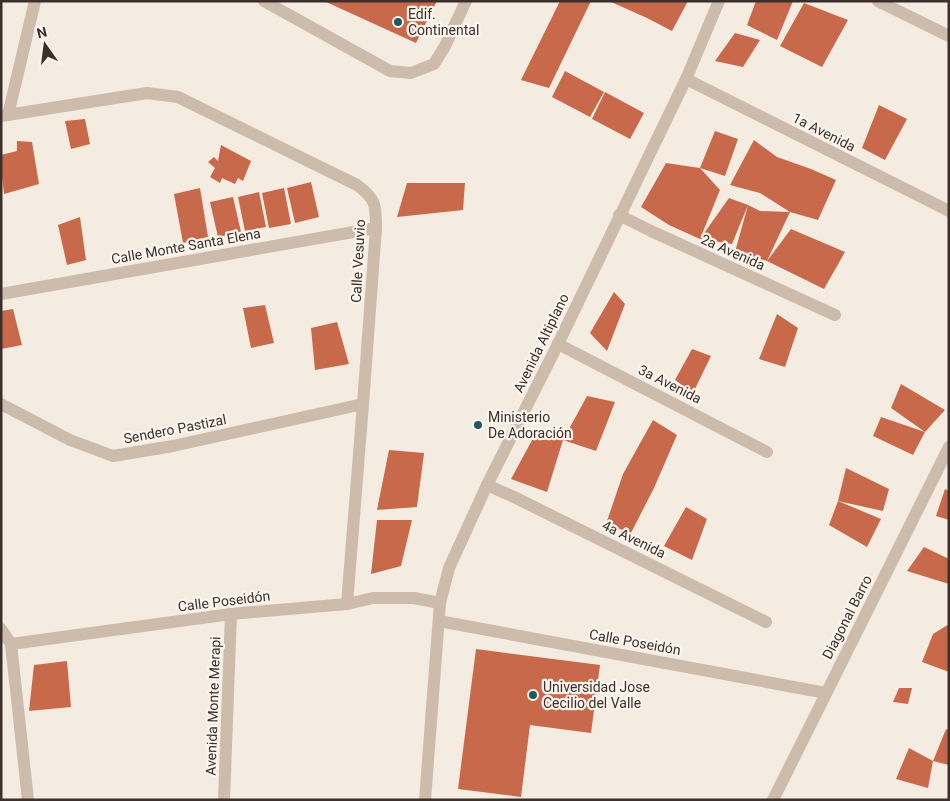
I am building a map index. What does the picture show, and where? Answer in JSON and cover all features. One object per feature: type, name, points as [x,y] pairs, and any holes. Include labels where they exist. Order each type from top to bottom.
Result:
[{"type":"street","points":[[4,115],[34,1]]},
{"type":"street","points":[[264,1],[390,71],[411,73],[434,64],[445,46],[466,1]]},
{"type":"street","name":"Avenida Altiplano","points":[[425,800],[440,603],[449,568],[487,485],[558,344],[686,79],[719,1]]},
{"type":"street","points":[[878,1],[892,4],[949,36]]},
{"type":"street","name":"1a Avenida","points":[[686,79],[949,211]]},
{"type":"street","name":"Calle Vesuvio","points":[[4,115],[147,94],[178,97],[357,185],[369,194],[376,208],[376,228],[347,604]]},
{"type":"street","name":"2a Avenida","points":[[619,215],[835,315]]},
{"type":"street","name":"Calle Monte Santa Elena","points":[[1,294],[376,228]]},
{"type":"street","name":"3a Avenida","points":[[558,344],[767,452]]},
{"type":"street","name":"Sendero Pastizal","points":[[1,404],[70,440],[113,456],[173,446],[363,404]]},
{"type":"street","name":"Diagonal Barro","points":[[774,800],[949,447]]},
{"type":"street","name":"4a Avenida","points":[[487,485],[514,496],[766,622]]},
{"type":"street","name":"Calle Poseidón","points":[[11,644],[231,614],[347,604],[373,598],[414,598],[440,603]]},
{"type":"street","name":"Avenida Monte Merapi","points":[[224,800],[231,614]]},
{"type":"street","name":"Calle Poseidón","points":[[439,621],[826,693]]},
{"type":"street","points":[[1,630],[11,644],[28,800]]},
{"type":"building","name":"Edif. Continental","points":[[324,1],[437,1],[416,43]]},
{"type":"building","points":[[560,1],[591,1],[549,88],[521,80]]},
{"type":"building","points":[[609,1],[688,1],[672,31]]},
{"type":"building","points":[[756,1],[793,1],[777,40],[747,25]]},
{"type":"building","points":[[804,3],[848,20],[822,67],[780,46]]},
{"type":"building","points":[[735,33],[760,40],[743,67],[715,61]]},
{"type":"building","points":[[565,71],[604,92],[590,117],[552,97]]},
{"type":"building","points":[[605,92],[644,113],[630,139],[592,119]]},
{"type":"building","points":[[879,105],[907,119],[885,160],[862,148]]},
{"type":"building","points":[[85,119],[90,144],[71,149],[65,121]]},
{"type":"building","points":[[715,131],[738,139],[725,176],[700,168]]},
{"type":"building","points":[[754,140],[777,157],[836,180],[818,220],[790,212],[760,193],[730,185]]},
{"type":"building","points":[[17,141],[32,142],[39,184],[4,194],[1,155],[17,151]]},
{"type":"building","points":[[221,145],[251,161],[243,181],[238,178],[235,184],[222,178],[220,183],[210,177],[215,168],[208,162],[214,157],[218,161]]},
{"type":"building","points":[[666,163],[700,168],[720,190],[700,239],[669,225],[641,207]]},
{"type":"building","points":[[311,182],[319,217],[295,223],[287,188]]},
{"type":"building","points":[[407,183],[465,183],[463,210],[397,217]]},
{"type":"building","points":[[200,188],[208,237],[183,243],[174,194]]},
{"type":"building","points":[[284,188],[291,224],[269,228],[262,193]]},
{"type":"building","points":[[259,192],[266,227],[245,231],[238,197]]},
{"type":"building","points":[[233,197],[241,232],[218,237],[210,202]]},
{"type":"building","points":[[729,198],[748,205],[732,244],[700,239]]},
{"type":"building","points":[[748,205],[760,211],[790,212],[767,261],[735,252]]},
{"type":"building","points":[[80,217],[86,260],[67,265],[58,225]]},
{"type":"building","points":[[791,229],[845,252],[824,289],[767,261]]},
{"type":"building","points":[[614,292],[625,304],[607,351],[590,333]]},
{"type":"building","points":[[265,305],[274,343],[251,348],[243,308]]},
{"type":"building","points":[[13,309],[22,345],[1,349],[1,311]]},
{"type":"building","points":[[777,314],[798,328],[785,367],[759,359]]},
{"type":"building","points":[[337,322],[349,364],[315,370],[311,328]]},
{"type":"building","points":[[692,349],[711,356],[693,393],[675,380]]},
{"type":"building","points":[[901,384],[945,410],[925,432],[891,408]]},
{"type":"building","points":[[587,396],[615,402],[596,451],[563,440]]},
{"type":"building","points":[[881,417],[925,432],[913,455],[873,436]]},
{"type":"building","points":[[653,420],[677,435],[654,488],[631,533],[606,524],[623,474]]},
{"type":"building","points":[[537,431],[563,440],[547,492],[511,479]]},
{"type":"building","points":[[389,450],[424,453],[417,507],[377,510]]},
{"type":"building","points":[[846,468],[889,489],[883,511],[838,501]]},
{"type":"building","points":[[945,489],[949,491],[949,520],[936,516]]},
{"type":"building","points":[[838,501],[881,519],[867,547],[829,525]]},
{"type":"building","points":[[686,507],[707,519],[692,560],[664,546]]},
{"type":"building","points":[[377,520],[412,520],[401,566],[371,574]]},
{"type":"building","points":[[924,547],[949,559],[949,584],[907,571]]},
{"type":"building","points":[[949,624],[949,672],[922,662],[933,634]]},
{"type":"building","name":"Universidad Jose Cecilio del Valle","points":[[476,649],[600,665],[591,733],[530,725],[521,797],[458,789]]},
{"type":"building","points":[[67,661],[71,707],[29,711],[34,665]]},
{"type":"building","points":[[899,688],[912,688],[908,704],[893,702]]},
{"type":"building","points":[[946,729],[949,730],[949,765],[933,761]]},
{"type":"building","points":[[909,748],[933,761],[928,788],[896,779]]},
{"type":"place","name":"Edif. Continental","points":[[398,22]]},
{"type":"place","name":"Ministerio De Adoración","points":[[478,425]]},
{"type":"place","name":"Universidad Jose Cecilio del Valle","points":[[533,695]]}]
